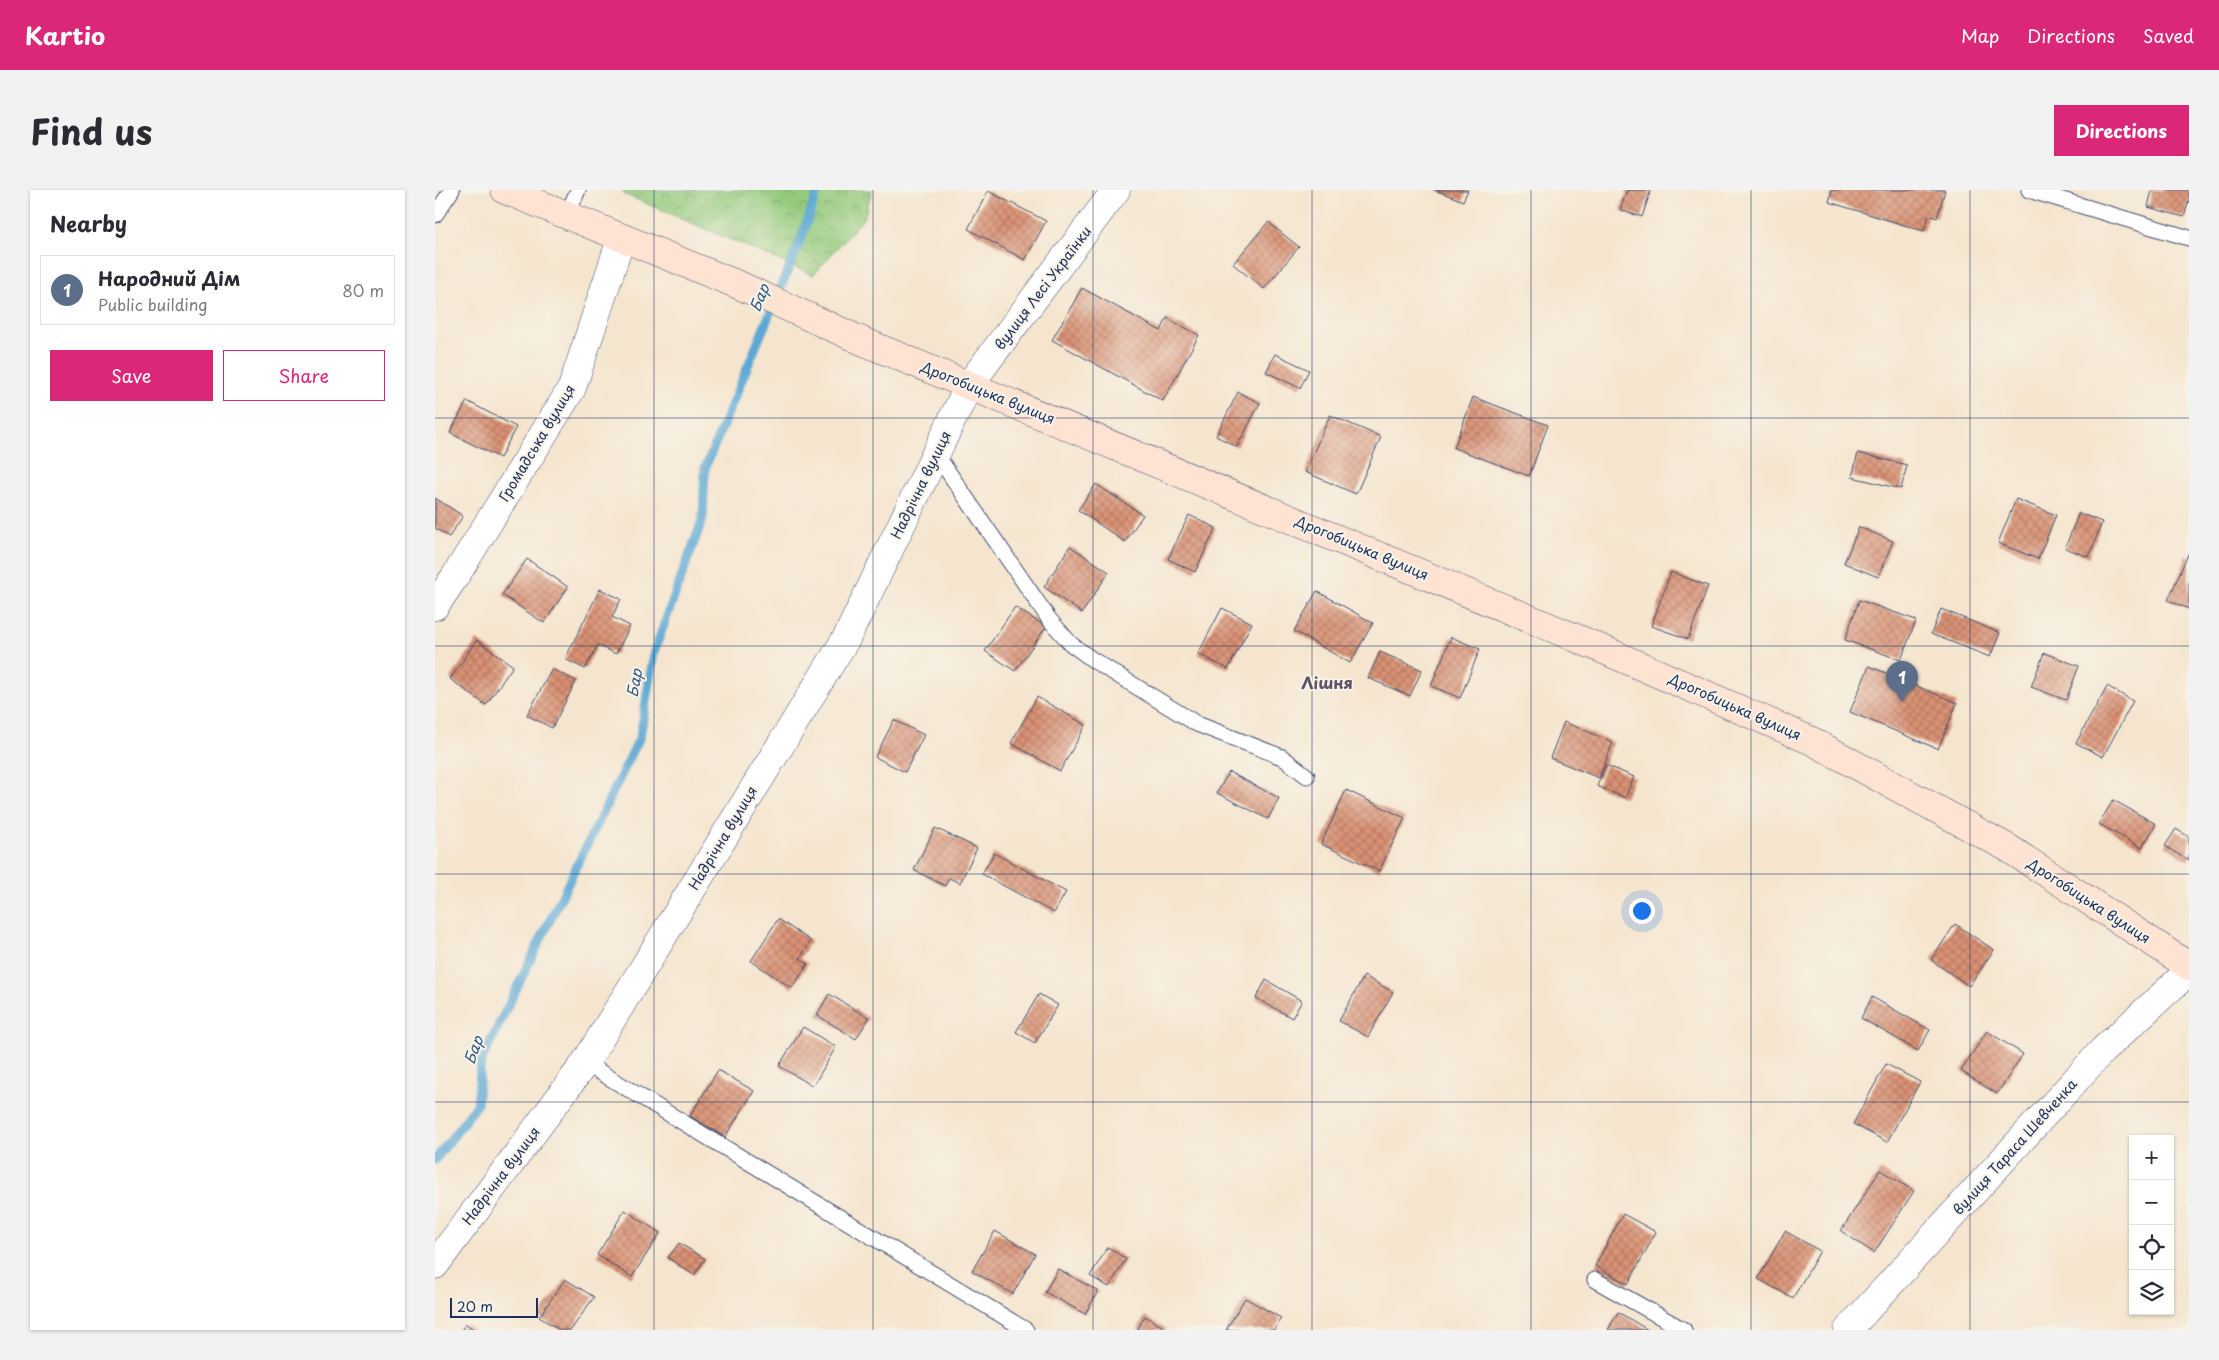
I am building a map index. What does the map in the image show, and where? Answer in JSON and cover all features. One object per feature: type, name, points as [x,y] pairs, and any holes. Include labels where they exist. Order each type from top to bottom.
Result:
[{"type":"main road","name":"Дрогобицька вулиця","points":[[505,190],[621,239],[741,286],[862,341],[1588,643],[1813,742],[2008,848],[2189,966]]},
{"type":"street","name":"вулиця Лесі Українки","points":[[969,385],[1116,190]]},
{"type":"street","name":"Громадська вулиця","points":[[435,606],[572,388],[621,239]]},
{"type":"street","name":"Надрічна вулиця","points":[[435,1265],[585,1064],[847,637],[969,385]]},
{"type":"street","name":"вулиця Тараса Шевченка","points":[[1848,1330],[2103,1050],[2189,971]]},
{"type":"lane","points":[[435,215],[452,190]]},
{"type":"lane","points":[[567,215],[578,190]]},
{"type":"lane","points":[[2029,190],[2189,238]]},
{"type":"lane","points":[[936,454],[1049,619],[1071,644],[1093,660],[1197,724],[1283,757],[1307,776]]},
{"type":"lane","points":[[585,1064],[1026,1330]]},
{"type":"lane","points":[[1595,1280],[1684,1330]]},
{"type":"green space","points":[[623,190],[872,190],[864,218],[813,275],[624,194]]},
{"type":"building","points":[[1435,190],[1468,190],[1463,201]]},
{"type":"building","points":[[1627,190],[1651,190],[1642,217],[1620,210]]},
{"type":"building","points":[[1832,190],[1945,190],[1937,218],[1929,215],[1924,231],[1829,202]]},
{"type":"building","points":[[2152,190],[2189,190],[2189,200],[2184,217],[2148,207]]},
{"type":"building","points":[[988,191],[1046,221],[1025,260],[968,229]]},
{"type":"building","points":[[1268,222],[1299,247],[1264,289],[1233,264]]},
{"type":"building","points":[[1082,288],[1161,331],[1167,318],[1199,335],[1163,401],[1052,340]]},
{"type":"building","points":[[1275,354],[1309,370],[1300,388],[1266,372]]},
{"type":"building","points":[[1238,392],[1260,403],[1237,447],[1216,436]]},
{"type":"building","points":[[1473,397],[1548,425],[1529,476],[1454,448]]},
{"type":"building","points":[[467,401],[516,427],[500,458],[450,433]]},
{"type":"building","points":[[1330,415],[1381,437],[1356,494],[1305,472]]},
{"type":"building","points":[[1858,453],[1907,465],[1901,489],[1852,477]]},
{"type":"building","points":[[1096,484],[1143,515],[1125,542],[1078,510]]},
{"type":"building","points":[[435,498],[463,516],[449,537],[435,528]]},
{"type":"building","points":[[2016,499],[2056,515],[2038,559],[1998,543]]},
{"type":"building","points":[[2079,513],[2102,522],[2089,557],[2065,548]]},
{"type":"building","points":[[1189,515],[1216,528],[1195,572],[1168,559]]},
{"type":"building","points":[[1859,527],[1893,541],[1878,577],[1844,563]]},
{"type":"building","points":[[1070,546],[1109,572],[1082,613],[1044,587]]},
{"type":"building","points":[[2189,552],[2189,609],[2168,600]]},
{"type":"building","points":[[527,559],[568,587],[544,623],[502,595]]},
{"type":"building","points":[[1671,572],[1708,586],[1688,639],[1651,626]]},
{"type":"building","points":[[600,589],[621,599],[612,617],[630,626],[616,654],[598,645],[585,669],[565,659]]},
{"type":"building","points":[[1317,591],[1373,623],[1350,663],[1294,631]]},
{"type":"building","points":[[1859,600],[1916,620],[1901,660],[1845,640]]},
{"type":"building","points":[[1015,607],[1046,627],[1015,671],[985,651]]},
{"type":"building","points":[[1222,608],[1252,623],[1228,669],[1198,654]]},
{"type":"building","points":[[1941,609],[2000,633],[1990,657],[1931,634]]},
{"type":"building","points":[[1451,637],[1480,649],[1460,698],[1431,686]]},
{"type":"building","points":[[477,640],[513,666],[486,705],[450,679]]},
{"type":"building","points":[[1380,652],[1422,670],[1410,696],[1368,678]]},
{"type":"building","points":[[2044,653],[2079,666],[2066,700],[2031,687]]},
{"type":"building","points":[[1869,666],[1957,703],[1938,749],[1850,712]]},
{"type":"building","points":[[552,669],[576,681],[552,728],[527,715]]},
{"type":"building","points":[[2107,686],[2133,701],[2103,757],[2076,743]]},
{"type":"building","points":[[1037,697],[1086,725],[1060,771],[1011,743]]},
{"type":"building","points":[[894,720],[924,735],[905,772],[875,757]]},
{"type":"building","points":[[1564,722],[1613,742],[1599,778],[1550,758]]},
{"type":"building","points":[[1606,765],[1634,777],[1625,798],[1597,786]]},
{"type":"building","points":[[1229,772],[1279,798],[1268,819],[1217,793]]},
{"type":"building","points":[[1346,790],[1405,818],[1379,871],[1321,844]]},
{"type":"building","points":[[2113,800],[2156,824],[2142,848],[2099,824]]},
{"type":"building","points":[[935,828],[977,848],[960,883],[949,878],[945,886],[914,870]]},
{"type":"building","points":[[2176,829],[2189,837],[2189,861],[2165,846]]},
{"type":"building","points":[[994,853],[1066,892],[1054,913],[982,874]]},
{"type":"building","points":[[778,919],[811,941],[800,958],[808,964],[792,988],[751,961]]},
{"type":"building","points":[[1955,924],[1994,950],[1969,986],[1931,960]]},
{"type":"building","points":[[1364,976],[1393,992],[1368,1037],[1339,1021]]},
{"type":"building","points":[[1266,980],[1302,1001],[1292,1018],[1256,998]]},
{"type":"building","points":[[829,994],[869,1018],[856,1039],[817,1015]]},
{"type":"building","points":[[1039,994],[1058,1005],[1035,1043],[1016,1032]]},
{"type":"building","points":[[1872,997],[1930,1030],[1918,1051],[1861,1018]]},
{"type":"building","points":[[803,1027],[836,1047],[813,1086],[779,1066]]},
{"type":"building","points":[[1987,1031],[2023,1054],[1997,1094],[1961,1071]]},
{"type":"building","points":[[1886,1064],[1920,1082],[1887,1142],[1853,1124]]},
{"type":"building","points":[[718,1070],[754,1091],[725,1137],[690,1116]]},
{"type":"building","points":[[1880,1170],[1914,1191],[1874,1253],[1841,1231]]},
{"type":"building","points":[[625,1210],[660,1233],[632,1277],[597,1255]]},
{"type":"building","points":[[1623,1214],[1656,1232],[1628,1284],[1595,1266]]},
{"type":"building","points":[[995,1231],[1035,1254],[1013,1294],[972,1271]]},
{"type":"building","points":[[1785,1231],[1820,1251],[1793,1298],[1758,1279]]},
{"type":"building","points":[[679,1243],[705,1259],[694,1275],[668,1258]]},
{"type":"building","points":[[1108,1247],[1126,1259],[1109,1287],[1090,1276]]},
{"type":"building","points":[[1058,1269],[1098,1291],[1085,1314],[1045,1292]]},
{"type":"building","points":[[565,1279],[594,1297],[571,1330],[560,1330],[539,1317]]},
{"type":"building","points":[[1245,1298],[1281,1318],[1274,1330],[1226,1330]]},
{"type":"building","points":[[1618,1312],[1648,1330],[1608,1330]]},
{"type":"building","points":[[1145,1316],[1168,1330],[1137,1330]]},
{"type":"building","points":[[466,1324],[475,1330],[461,1330]]},
{"type":"waterway","name":"Бар","points":[[435,1160],[477,1105],[481,1061],[640,737],[654,652],[703,518],[705,468],[799,244],[818,190]]},
{"type":"place","name":"Народний Дім","points":[[1902,702]]},
{"type":"district","name":"Лішня","points":[[1327,683]]}]
